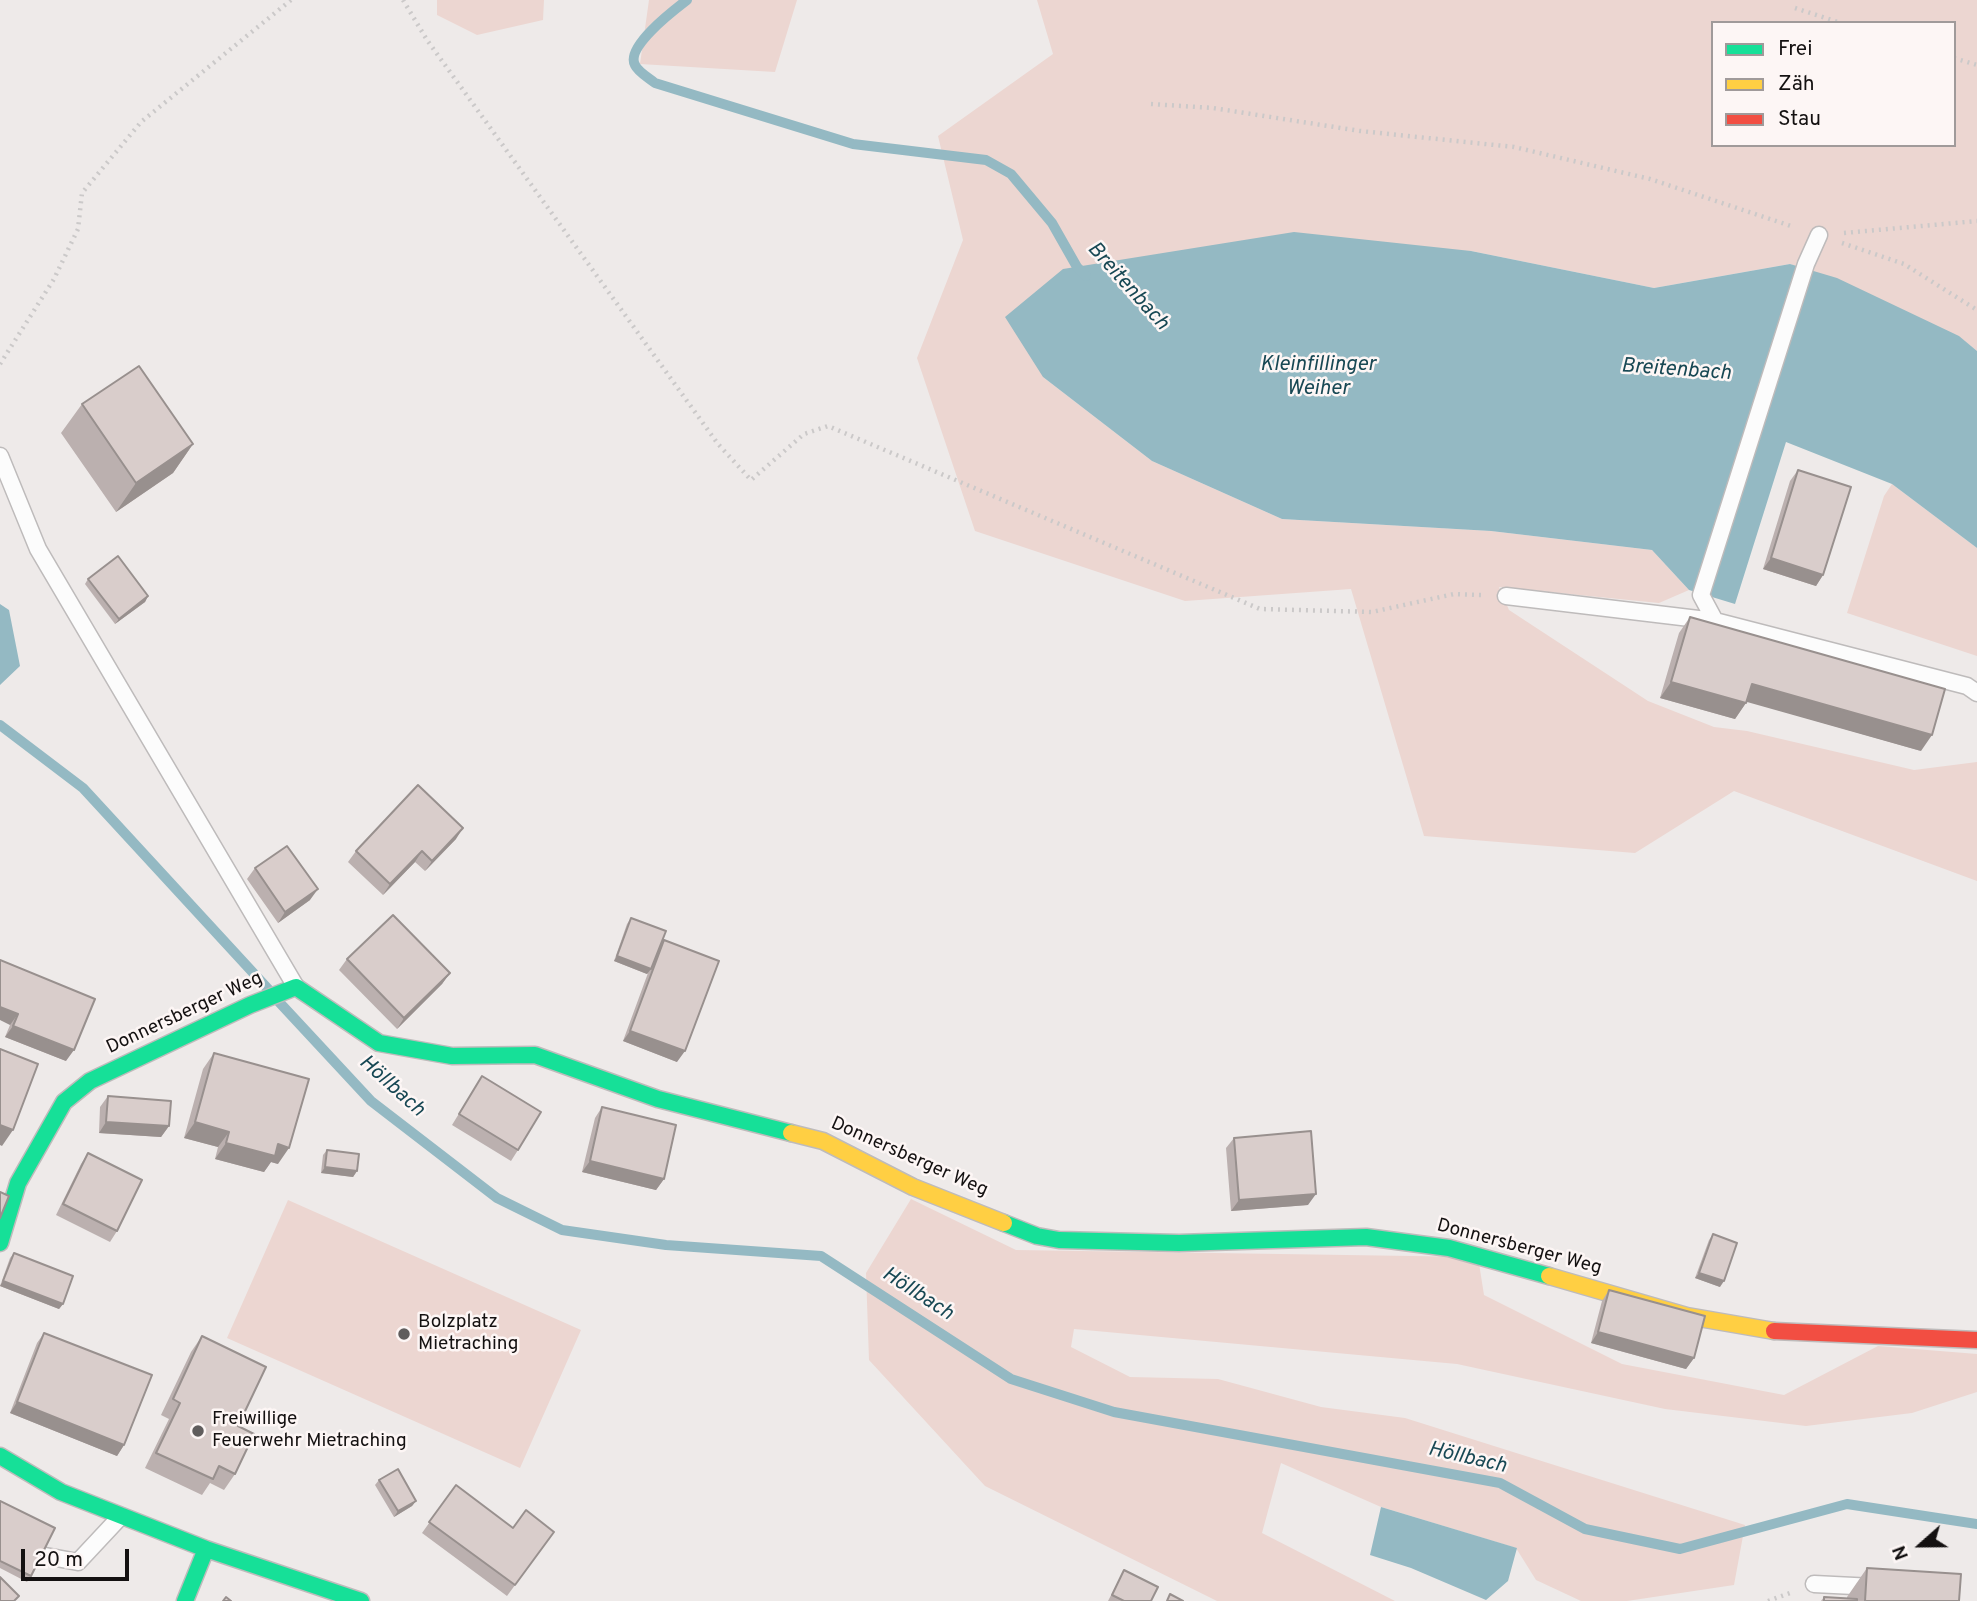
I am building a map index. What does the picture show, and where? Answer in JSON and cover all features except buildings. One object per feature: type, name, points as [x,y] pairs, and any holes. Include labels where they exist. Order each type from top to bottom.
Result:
[{"type":"street","name":"Donnersberger Weg","points":[[0,1243],[18,1183],[64,1102],[90,1081],[294,987],[379,1042],[452,1056],[535,1055],[658,1099],[823,1141],[913,1187],[1037,1236],[1059,1240],[1179,1243],[1366,1237],[1449,1248],[1687,1316],[1758,1330],[1977,1340]]},
{"type":"street","points":[[0,1455],[61,1492],[206,1549],[361,1601]]},
{"type":"street","points":[[185,1601],[206,1549]]},
{"type":"lane","points":[[1715,621],[1701,595],[1806,264],[1819,235]]},
{"type":"lane","points":[[0,456],[37,548],[294,987]]},
{"type":"lane","points":[[1506,596],[1715,621],[1966,686],[1977,693]]},
{"type":"lane","points":[[40,1555],[78,1562],[121,1516]]},
{"type":"lane","points":[[1814,1584],[1893,1588]]},
{"type":"path","points":[[0,363],[54,279],[78,229],[82,193],[141,122],[291,0]]},
{"type":"path","points":[[402,0],[427,40],[719,444],[751,480],[804,434],[828,426],[1260,609],[1372,612],[1454,594],[1506,596]]},
{"type":"path","points":[[1795,8],[1835,21]]},
{"type":"path","points":[[1956,59],[1977,65]]},
{"type":"path","points":[[1151,104],[1213,108],[1360,131],[1514,147],[1650,179],[1904,264],[1977,310]]},
{"type":"path","points":[[1819,235],[1977,221]]},
{"type":"shaded area","points":[[437,0],[544,0],[543,20],[477,35],[437,15]]},
{"type":"shaded area","points":[[649,0],[797,0],[775,72],[640,64]]},
{"type":"shaded area","points":[[1037,0],[1977,0],[1977,351],[1958,336],[1790,264],[1654,288],[1471,251],[1043,377],[1152,461],[1282,519],[1491,531],[1652,550],[1689,590],[1659,603],[1499,587],[1509,610],[1648,701],[1714,727],[1747,731],[1914,770],[1977,762],[1977,881],[1734,791],[1635,853],[1424,836],[1351,589],[1185,601],[975,531],[917,358],[963,240],[938,136],[1053,54]]},
{"type":"shaded area","points":[[1892,484],[1977,548],[1977,656],[1847,613],[1884,496]]},
{"type":"shaded area","points":[[911,1199],[1016,1250],[1478,1257],[1484,1295],[1622,1364],[1784,1395],[1878,1346],[1977,1354],[1977,1392],[1912,1413],[1806,1426],[1665,1409],[1457,1364],[1074,1329],[1071,1347],[1130,1377],[1218,1379],[1321,1407],[1405,1418],[1745,1525],[1734,1585],[1627,1601],[1581,1601],[1536,1580],[1516,1548],[1381,1507],[1281,1463],[1262,1533],[1395,1601],[1217,1601],[985,1486],[869,1360],[866,1273]]},
{"type":"shaded area","name":"Bolzplatz Mietraching","points":[[288,1200],[581,1330],[520,1468],[227,1338]]},
{"type":"water","name":"Kleinfillinger Weiher","points":[[1294,232],[1471,251],[1654,288],[1790,264],[1837,278],[1959,336],[1977,351],[1977,548],[1892,484],[1786,442],[1735,604],[1689,590],[1652,550],[1491,531],[1282,519],[1152,461],[1043,377],[1005,317],[1063,269]]},
{"type":"water","points":[[0,604],[9,610],[20,666],[0,685]]},
{"type":"water","points":[[1381,1507],[1517,1548],[1508,1581],[1486,1600],[1411,1568],[1370,1555]]},
{"type":"waterway","name":"Breitenbach","points":[[687,0],[652,30],[637,49],[635,65],[655,83],[853,144],[986,160],[1011,174],[1052,223],[1077,267],[1086,276]]},
{"type":"waterway","name":"Höllbach","points":[[0,725],[83,788],[269,990]]},
{"type":"waterway","name":"Höllbach","points":[[279,1002],[371,1101],[497,1198],[562,1230],[666,1245],[821,1256],[1011,1379],[1114,1412],[1500,1483],[1585,1529],[1680,1549],[1847,1504],[1977,1524]]},
{"type":"traffic: fast","points":[[0,1243],[18,1183],[64,1102],[90,1081],[250,1005],[296,987],[379,1043],[452,1056],[535,1055],[658,1099],[791,1133]]},
{"type":"traffic: fast","points":[[1004,1223],[1037,1236],[1059,1240],[1179,1243],[1366,1237],[1449,1248],[1549,1276]]},
{"type":"traffic: fast","points":[[0,1456],[61,1492],[206,1549],[361,1601]]},
{"type":"traffic: fast","points":[[185,1601],[206,1549]]},
{"type":"traffic: slow","points":[[791,1133],[823,1141],[913,1187],[1004,1223]]},
{"type":"traffic: slow","points":[[1549,1276],[1687,1316],[1774,1331]]},
{"type":"traffic: jam","points":[[1774,1331],[1977,1340]]},
{"type":"place","name":"Bolzplatz Mietraching","points":[[404,1334]]},
{"type":"place","name":"Freiwillige Feuerwehr Mietraching","points":[[198,1431]]}]
